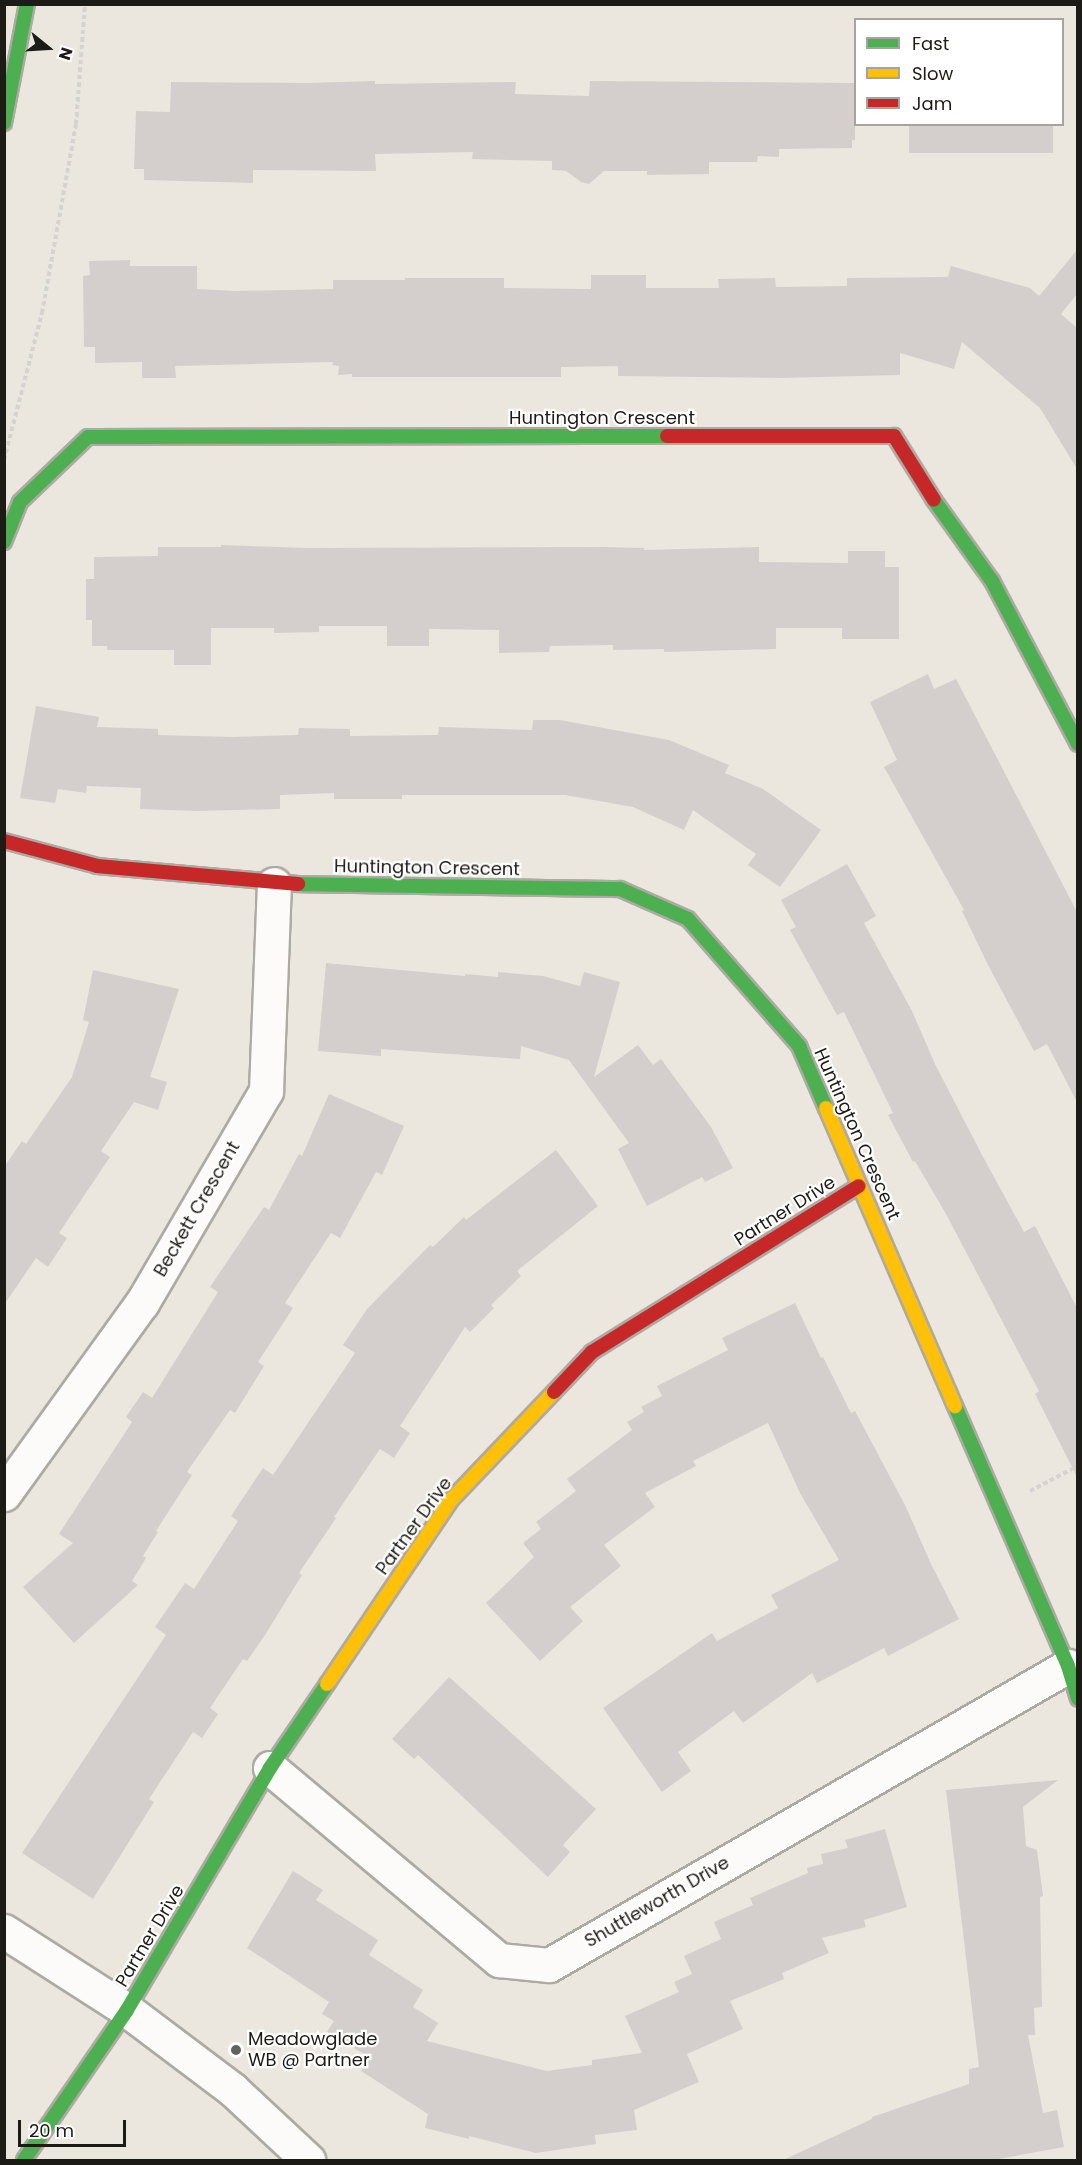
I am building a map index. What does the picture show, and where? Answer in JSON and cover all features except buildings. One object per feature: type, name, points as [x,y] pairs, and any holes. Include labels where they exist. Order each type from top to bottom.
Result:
[{"type":"street","points":[[4,123],[27,4]]},
{"type":"street","name":"Huntington Crescent","points":[[4,542],[20,502],[88,437],[894,436],[946,519],[992,581],[1077,744]]},
{"type":"street","name":"Huntington Crescent","points":[[4,841],[97,866],[274,884],[620,889],[688,919],[799,1046],[1068,1666],[1077,1699]]},
{"type":"street","name":"Beckett Crescent","points":[[4,1494],[142,1303],[266,1091],[274,884]]},
{"type":"street","name":"Partner Drive","points":[[24,2160],[127,2010],[270,1768],[452,1499],[592,1352],[860,1186]]},
{"type":"street","name":"Shuttleworth Drive","points":[[270,1768],[499,1960],[549,1965],[1068,1666]]},
{"type":"street","points":[[4,1930],[127,2010],[233,2090],[309,2160]]},
{"type":"path","points":[[4,460],[47,289],[76,124],[85,4]]},
{"type":"path","points":[[999,1507],[1077,1466]]},
{"type":"traffic: fast","points":[[4,123],[27,4]]},
{"type":"traffic: fast","points":[[4,542],[20,502],[88,437],[667,436]]},
{"type":"traffic: fast","points":[[934,500],[992,581],[1078,744]]},
{"type":"traffic: fast","points":[[298,884],[620,889],[688,919],[799,1046],[826,1108]]},
{"type":"traffic: fast","points":[[955,1406],[1068,1666],[1078,1699]]},
{"type":"traffic: fast","points":[[24,2160],[127,2010],[270,1768],[327,1684]]},
{"type":"traffic: slow","points":[[826,1108],[955,1406]]},
{"type":"traffic: slow","points":[[327,1684],[452,1499],[554,1392]]},
{"type":"traffic: jam","points":[[667,436],[894,436],[934,500]]},
{"type":"traffic: jam","points":[[4,841],[97,866],[298,884]]},
{"type":"traffic: jam","points":[[554,1392],[592,1352],[859,1186]]},
{"type":"place","name":"Meadowglade WB @ Partner","points":[[236,2050]]}]
